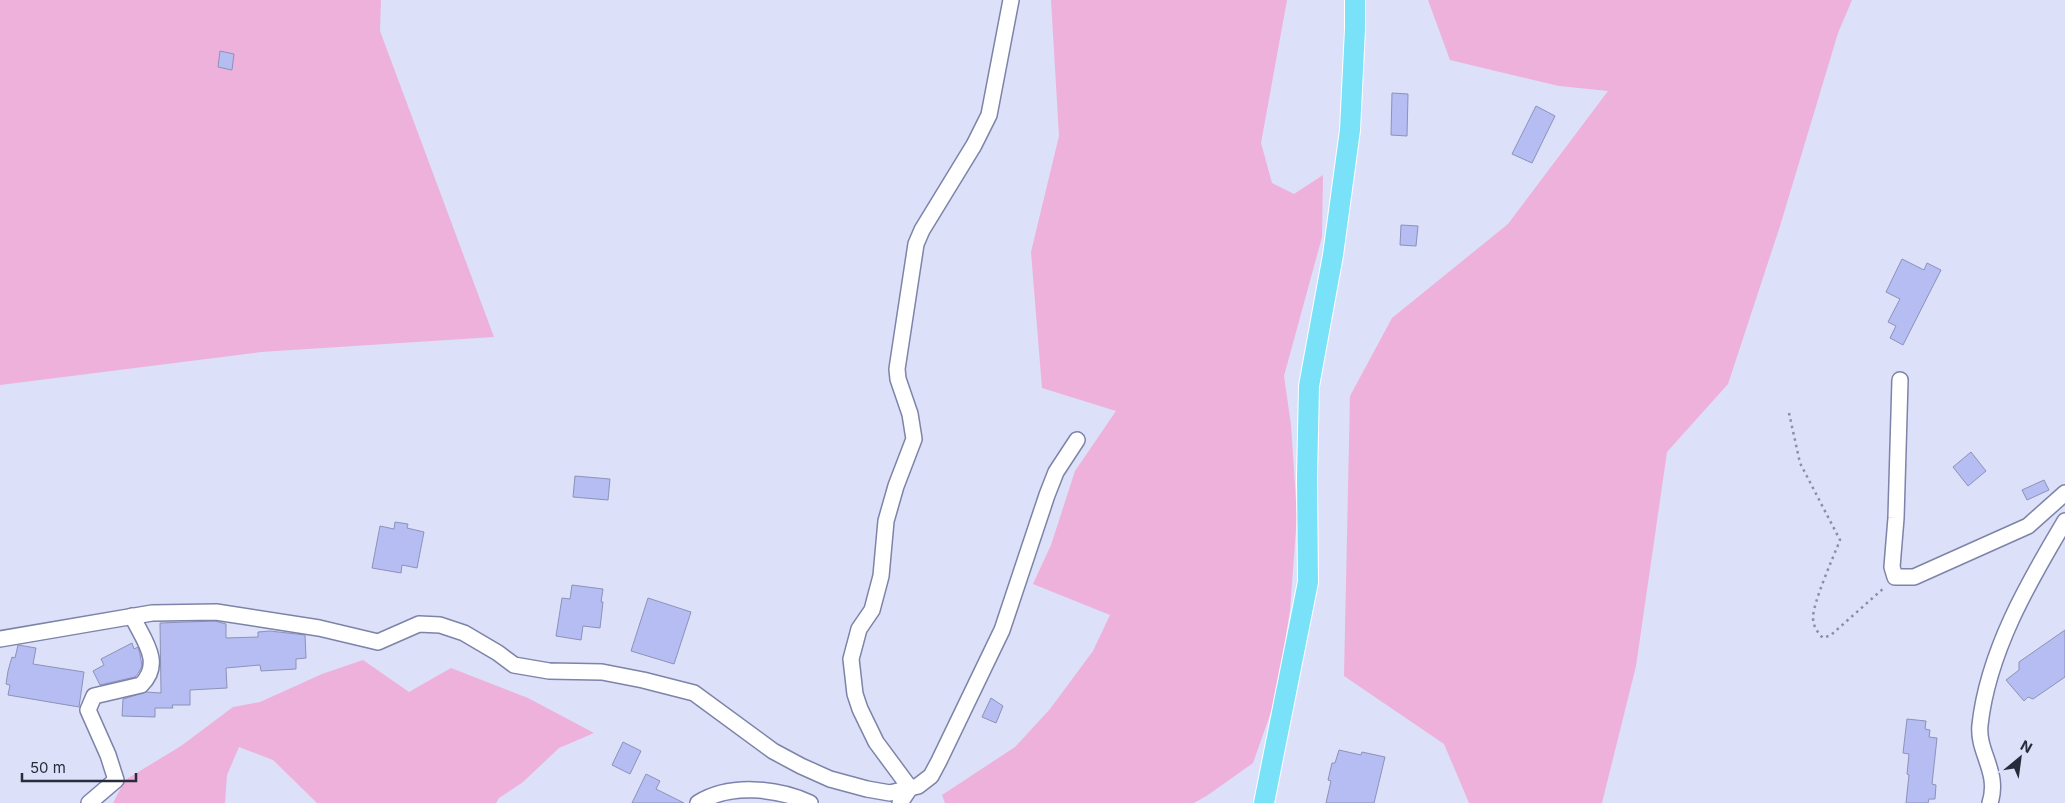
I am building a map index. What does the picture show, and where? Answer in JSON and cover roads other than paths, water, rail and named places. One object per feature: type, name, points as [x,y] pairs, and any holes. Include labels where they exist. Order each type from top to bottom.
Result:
[{"type":"main road","points":[[1264,803],[1308,582],[1307,478],[1309,386],[1333,255],[1350,130],[1356,29],[1355,0]]},
{"type":"street","points":[[910,788],[876,742],[860,709],[855,694],[851,659],[859,629],[872,610],[882,576],[886,521],[896,486],[914,439],[910,414],[898,379],[897,369],[916,244],[922,230],[974,146],[989,115],[1011,0]]},
{"type":"street","points":[[1900,380],[1896,518],[1892,567],[1895,577],[1914,577],[2028,526],[2065,493]]},
{"type":"street","points":[[0,639],[140,614],[216,612],[319,628],[378,642],[419,624],[440,625],[464,633],[514,665],[549,671],[602,672],[694,693],[774,751],[801,766],[830,779],[890,793],[918,786],[930,776],[944,752],[1002,630],[1056,472],[1077,440]]},
{"type":"street","points":[[1990,803],[1993,777],[1982,745],[1979,727],[1987,688],[1998,648],[2027,589],[2065,521]]},
{"type":"street","points":[[89,803],[116,780],[108,754],[88,710],[94,696],[141,685],[151,671],[152,660],[132,616]]},
{"type":"street","points":[[900,803],[910,788]]},
{"type":"street","points":[[698,803],[736,789],[769,791],[810,803]]}]
